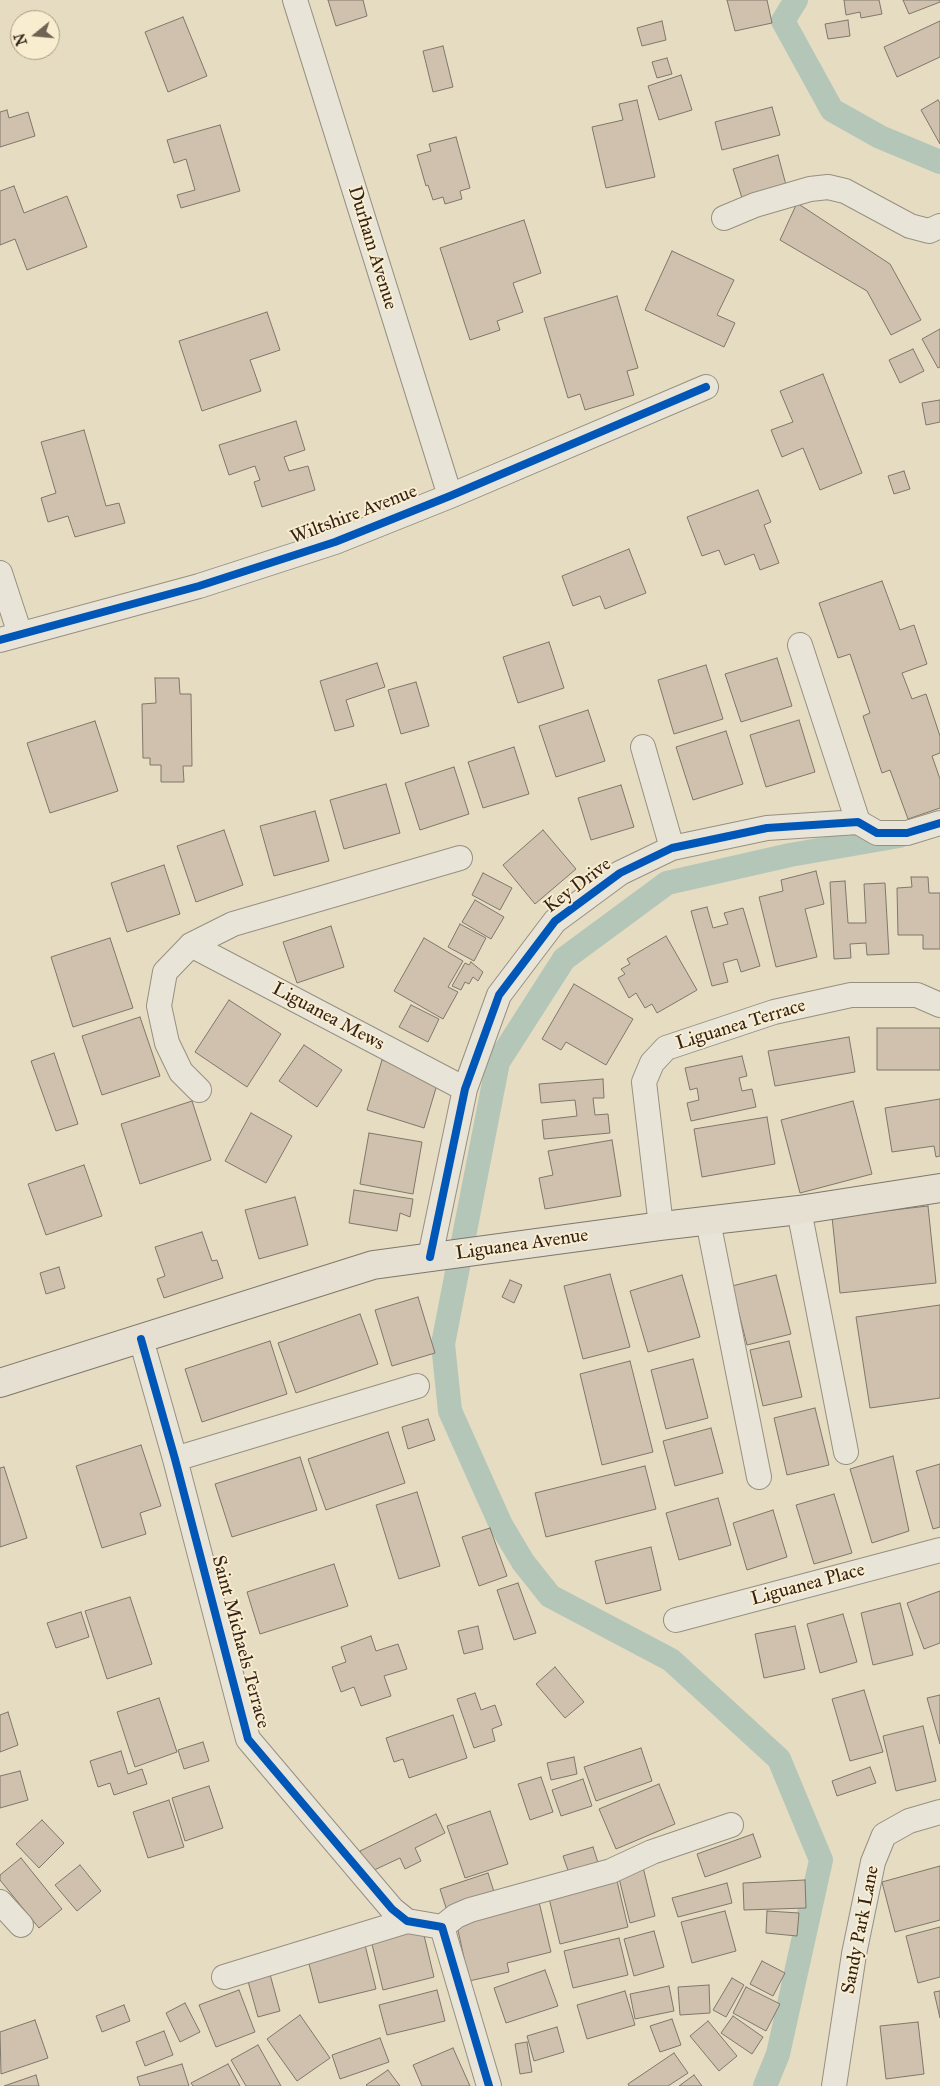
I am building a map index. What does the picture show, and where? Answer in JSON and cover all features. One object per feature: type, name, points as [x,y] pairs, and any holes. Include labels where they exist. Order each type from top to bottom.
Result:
[{"type":"main road","name":"Liguanea Avenue","points":[[0,1383],[373,1265],[661,1226],[799,1210],[940,1188]]},
{"type":"street","name":"Durham Avenue","points":[[295,0],[450,496]]},
{"type":"street","points":[[724,218],[755,205],[810,189],[828,187],[845,191],[910,226],[929,231],[940,226]]},
{"type":"street","name":"Wiltshire Avenue","points":[[10,637],[227,577],[335,542],[450,496],[706,386]]},
{"type":"street","points":[[0,573],[10,637]]},
{"type":"street","points":[[800,645],[858,822]]},
{"type":"street","points":[[643,746],[672,848]]},
{"type":"street","name":"Key Drive","points":[[435,1256],[465,1089],[499,995],[555,921],[620,873],[672,848],[767,828],[858,822],[877,832],[907,833],[940,823]]},
{"type":"street","points":[[200,1090],[181,1072],[167,1043],[159,1006],[165,972],[191,945],[233,924],[460,858]]},
{"type":"street","name":"Liguanea Mews","points":[[191,945],[465,1089]]},
{"type":"street","name":"Liguanea Terrace","points":[[661,1226],[644,1082],[652,1063],[666,1048],[774,1012],[851,995],[917,995],[940,1005]]},
{"type":"street","points":[[799,1210],[846,1452]]},
{"type":"street","points":[[708,1221],[759,1477]]},
{"type":"street","name":"Saint Michaels Terrace","points":[[141,1339],[175,1459],[248,1739],[399,1915]]},
{"type":"street","points":[[175,1459],[417,1386]]},
{"type":"street","name":"Liguanea Place","points":[[676,1620],[940,1550]]},
{"type":"street","name":"Sandy Park Lane","points":[[834,2086],[854,1954],[873,1862],[884,1835],[909,1821],[940,1812]]},
{"type":"street","points":[[442,1927],[456,1916],[470,1910],[611,1871],[652,1852],[731,1825]]},
{"type":"street","points":[[0,1902],[21,1925]]},
{"type":"street","points":[[224,1978],[399,1915],[442,1927]]},
{"type":"street","points":[[442,1927],[490,2086]]},
{"type":"building","points":[[328,0],[363,0],[367,16],[336,26]]},
{"type":"building","points":[[727,0],[767,0],[772,23],[735,31]]},
{"type":"building","points":[[844,0],[879,0],[882,14],[861,18],[860,12],[846,15]]},
{"type":"building","points":[[903,0],[940,0],[940,2],[909,14]]},
{"type":"building","points":[[183,17],[207,76],[168,92],[145,32]]},
{"type":"building","points":[[848,20],[850,36],[828,39],[825,24]]},
{"type":"building","points":[[662,21],[666,40],[642,46],[637,28]]},
{"type":"building","points":[[940,21],[940,57],[897,77],[884,47]]},
{"type":"building","points":[[443,46],[453,87],[433,92],[423,51]]},
{"type":"building","points":[[667,58],[672,74],[657,78],[652,62]]},
{"type":"building","points":[[681,75],[692,110],[659,120],[648,86]]},
{"type":"building","points":[[637,100],[655,177],[606,188],[592,127],[623,120],[619,104]]},
{"type":"building","points":[[938,100],[940,103],[940,144],[921,110]]},
{"type":"building","points":[[772,107],[780,135],[722,150],[715,122]]},
{"type":"building","points":[[7,110],[9,118],[28,112],[35,136],[0,147],[0,112]]},
{"type":"building","points":[[220,125],[240,191],[181,208],[177,195],[195,190],[186,159],[174,163],[167,140]]},
{"type":"building","points":[[456,137],[470,188],[460,191],[462,199],[445,204],[443,197],[433,200],[428,185],[426,186],[417,155],[431,151],[429,144]]},
{"type":"building","points":[[778,155],[786,185],[742,198],[733,169]]},
{"type":"building","points":[[14,186],[24,213],[67,196],[87,247],[27,270],[15,239],[0,245],[0,191]]},
{"type":"building","points":[[797,203],[890,264],[921,320],[891,335],[867,291],[780,240]]},
{"type":"building","points":[[524,220],[541,273],[513,283],[523,312],[497,321],[500,330],[470,340],[440,248]]},
{"type":"building","points":[[672,251],[734,280],[717,315],[735,323],[724,347],[645,310]]},
{"type":"building","points":[[617,296],[638,368],[627,371],[634,395],[585,410],[580,394],[568,398],[544,318]]},
{"type":"building","points":[[267,312],[280,350],[250,360],[261,391],[202,411],[179,341]]},
{"type":"building","points":[[940,329],[940,367],[938,368],[922,339]]},
{"type":"building","points":[[913,349],[924,371],[900,383],[889,360]]},
{"type":"building","points":[[823,374],[862,473],[820,490],[803,448],[782,457],[771,430],[793,422],[780,391]]},
{"type":"building","points":[[940,400],[940,422],[926,425],[922,403]]},
{"type":"building","points":[[296,421],[305,450],[284,457],[289,471],[308,466],[315,490],[262,507],[254,482],[260,480],[255,466],[229,475],[219,445]]},
{"type":"building","points":[[84,430],[106,506],[119,503],[125,523],[75,537],[68,516],[48,522],[41,498],[56,493],[41,442]]},
{"type":"building","points":[[904,471],[910,489],[894,494],[888,476]]},
{"type":"building","points":[[758,490],[771,522],[764,525],[779,563],[760,570],[754,554],[725,565],[719,550],[702,556],[687,517]]},
{"type":"building","points":[[629,549],[646,593],[605,609],[600,596],[573,606],[562,576]]},
{"type":"building","points":[[882,581],[900,630],[914,625],[927,664],[902,673],[912,699],[926,694],[940,736],[940,753],[932,756],[940,779],[940,808],[908,819],[890,770],[882,773],[863,716],[870,713],[850,654],[838,658],[819,603]]},
{"type":"building","points":[[549,642],[564,688],[518,703],[503,657]]},
{"type":"building","points":[[777,658],[792,706],[741,722],[725,674]]},
{"type":"building","points":[[377,663],[385,687],[346,700],[354,726],[335,731],[320,681]]},
{"type":"building","points":[[706,665],[723,719],[674,734],[658,680]]},
{"type":"building","points":[[155,678],[179,678],[180,694],[191,694],[192,766],[183,766],[184,782],[161,782],[161,765],[150,765],[150,758],[143,758],[142,704],[156,703]]},
{"type":"building","points":[[416,682],[429,726],[401,734],[388,690]]},
{"type":"building","points":[[588,710],[605,761],[556,777],[539,726]]},
{"type":"building","points":[[799,720],[815,772],[766,787],[750,735]]},
{"type":"building","points":[[95,721],[118,791],[50,813],[27,743]]},
{"type":"building","points":[[726,731],[743,784],[693,800],[676,747]]},
{"type":"building","points":[[514,747],[529,794],[483,808],[468,762]]},
{"type":"building","points":[[454,767],[469,814],[420,830],[405,783]]},
{"type":"building","points":[[386,784],[400,833],[344,849],[330,800]]},
{"type":"building","points":[[621,785],[634,827],[591,840],[578,798]]},
{"type":"building","points":[[315,811],[329,861],[274,876],[260,826]]},
{"type":"building","points":[[224,830],[243,885],[196,902],[177,846]]},
{"type":"building","points":[[543,830],[576,869],[535,904],[503,865]]},
{"type":"building","points":[[164,865],[180,914],[127,932],[111,883]]},
{"type":"building","points":[[816,871],[824,904],[805,909],[817,957],[776,967],[759,897],[783,891],[781,880]]},
{"type":"building","points":[[483,873],[512,888],[500,910],[472,895]]},
{"type":"building","points":[[911,877],[928,877],[929,893],[940,893],[940,949],[923,949],[923,935],[898,935],[897,888],[912,887]]},
{"type":"building","points":[[845,881],[848,923],[866,923],[864,884],[885,883],[889,954],[867,955],[866,943],[850,944],[851,958],[834,959],[830,882]]},
{"type":"building","points":[[475,900],[504,917],[491,939],[462,922]]},
{"type":"building","points":[[707,907],[713,928],[728,924],[724,913],[743,908],[760,966],[741,972],[737,959],[723,963],[728,982],[712,986],[691,911]]},
{"type":"building","points":[[460,924],[486,938],[474,961],[448,947]]},
{"type":"building","points":[[331,926],[344,967],[297,983],[283,942]]},
{"type":"building","points":[[666,936],[697,990],[657,1013],[652,1004],[645,1008],[636,993],[629,998],[618,978],[625,974],[621,969],[630,964],[627,959]]},
{"type":"building","points":[[110,938],[133,1008],[73,1027],[51,957]]},
{"type":"building","points":[[424,938],[463,961],[448,987],[458,992],[443,1019],[394,991]]},
{"type":"building","points":[[471,962],[483,972],[478,981],[473,977],[469,984],[465,982],[461,990],[452,986],[465,963],[469,965]]},
{"type":"building","points":[[574,984],[633,1019],[606,1065],[566,1042],[561,1050],[542,1039]]},
{"type":"building","points":[[229,1000],[281,1034],[247,1087],[195,1052]]},
{"type":"building","points":[[411,1005],[439,1019],[428,1042],[399,1027]]},
{"type":"building","points":[[140,1017],[160,1076],[102,1095],[82,1036]]},
{"type":"building","points":[[877,1028],[940,1028],[940,1070],[877,1070]]},
{"type":"building","points":[[849,1037],[855,1072],[775,1086],[768,1051]]},
{"type":"building","points":[[304,1045],[342,1070],[317,1107],[279,1081]]},
{"type":"building","points":[[54,1053],[78,1124],[56,1131],[31,1061]]},
{"type":"building","points":[[742,1056],[747,1076],[739,1078],[742,1091],[752,1089],[756,1107],[691,1121],[687,1103],[699,1100],[697,1088],[690,1090],[685,1068]]},
{"type":"building","points":[[382,1060],[439,1078],[424,1128],[367,1110]]},
{"type":"building","points":[[603,1079],[604,1098],[593,1098],[595,1115],[608,1114],[610,1133],[544,1139],[542,1120],[577,1116],[575,1100],[541,1103],[539,1084]]},
{"type":"building","points":[[940,1099],[940,1156],[936,1157],[934,1146],[892,1152],[885,1108]]},
{"type":"building","points":[[192,1101],[211,1160],[140,1184],[121,1124]]},
{"type":"building","points":[[853,1101],[872,1174],[800,1193],[781,1120]]},
{"type":"building","points":[[251,1113],[292,1136],[266,1183],[225,1161]]},
{"type":"building","points":[[767,1117],[775,1164],[702,1177],[694,1129]]},
{"type":"building","points":[[369,1133],[422,1142],[413,1194],[360,1184]]},
{"type":"building","points":[[612,1140],[621,1196],[545,1209],[539,1178],[553,1175],[548,1151]]},
{"type":"building","points":[[84,1165],[102,1216],[46,1235],[28,1184]]},
{"type":"building","points":[[354,1190],[413,1199],[410,1217],[400,1213],[397,1231],[349,1223]]},
{"type":"building","points":[[295,1197],[308,1245],[259,1259],[245,1210]]},
{"type":"building","points":[[928,1206],[936,1283],[840,1293],[832,1217]]},
{"type":"building","points":[[202,1232],[212,1261],[217,1260],[223,1278],[164,1298],[157,1279],[165,1276],[155,1247]]},
{"type":"building","points":[[59,1267],[65,1288],[46,1294],[40,1273]]},
{"type":"building","points":[[610,1274],[630,1347],[583,1359],[564,1286]]},
{"type":"building","points":[[682,1275],[700,1337],[648,1352],[630,1291]]},
{"type":"building","points":[[776,1275],[791,1334],[747,1345],[732,1286]]},
{"type":"building","points":[[510,1280],[522,1285],[514,1303],[502,1297]]},
{"type":"building","points":[[418,1297],[435,1353],[392,1366],[375,1310]]},
{"type":"building","points":[[940,1305],[940,1398],[870,1408],[856,1317]]},
{"type":"building","points":[[360,1314],[378,1364],[296,1393],[278,1343]]},
{"type":"building","points":[[270,1341],[287,1394],[202,1422],[185,1369]]},
{"type":"building","points":[[789,1341],[802,1397],[763,1406],[750,1350]]},
{"type":"building","points":[[693,1359],[708,1418],[666,1429],[651,1370]]},
{"type":"building","points":[[630,1361],[653,1452],[602,1465],[580,1374]]},
{"type":"building","points":[[815,1408],[829,1465],[787,1475],[774,1418]]},
{"type":"building","points":[[428,1419],[435,1440],[408,1449],[402,1427]]},
{"type":"building","points":[[711,1428],[723,1473],[675,1486],[663,1441]]},
{"type":"building","points":[[388,1432],[405,1483],[326,1510],[308,1459]]},
{"type":"building","points":[[141,1445],[161,1506],[140,1513],[146,1534],[102,1548],[76,1466]]},
{"type":"building","points":[[893,1456],[909,1531],[872,1543],[850,1469]]},
{"type":"building","points":[[300,1457],[317,1510],[232,1537],[215,1484]]},
{"type":"building","points":[[940,1464],[940,1527],[933,1529],[916,1471]]},
{"type":"building","points":[[645,1466],[656,1509],[546,1537],[535,1493]]},
{"type":"building","points":[[4,1467],[27,1538],[0,1547],[0,1468]]},
{"type":"building","points":[[417,1492],[440,1566],[399,1579],[376,1505]]},
{"type":"building","points":[[834,1494],[852,1553],[814,1564],[796,1505]]},
{"type":"building","points":[[718,1498],[731,1545],[679,1560],[666,1513]]},
{"type":"building","points":[[773,1510],[787,1557],[747,1570],[733,1523]]},
{"type":"building","points":[[490,1528],[507,1576],[479,1586],[462,1537]]},
{"type":"building","points":[[651,1547],[661,1590],[606,1604],[595,1561]]},
{"type":"building","points":[[334,1564],[348,1606],[260,1634],[247,1592]]},
{"type":"building","points":[[518,1583],[536,1633],[514,1640],[497,1590]]},
{"type":"building","points":[[940,1591],[940,1643],[924,1649],[907,1603]]},
{"type":"building","points":[[130,1597],[152,1664],[107,1679],[85,1611]]},
{"type":"building","points":[[900,1603],[913,1655],[873,1665],[861,1613]]},
{"type":"building","points":[[81,1612],[89,1637],[56,1648],[47,1623]]},
{"type":"building","points":[[843,1614],[857,1662],[820,1673],[807,1624]]},
{"type":"building","points":[[478,1626],[483,1649],[464,1654],[458,1631]]},
{"type":"building","points":[[795,1626],[805,1669],[764,1678],[755,1634]]},
{"type":"building","points":[[371,1636],[376,1651],[398,1644],[407,1669],[384,1676],[391,1696],[361,1706],[354,1687],[341,1692],[332,1667],[346,1662],[341,1647]]},
{"type":"building","points":[[555,1667],[584,1702],[565,1718],[536,1684]]},
{"type":"building","points":[[864,1690],[883,1752],[850,1761],[832,1699]]},
{"type":"building","points":[[475,1693],[481,1710],[495,1705],[502,1725],[492,1729],[495,1741],[474,1748],[457,1699]]},
{"type":"building","points":[[940,1695],[940,1744],[927,1698]]},
{"type":"building","points":[[159,1698],[177,1752],[135,1767],[117,1712]]},
{"type":"building","points":[[8,1712],[18,1745],[0,1752],[0,1715]]},
{"type":"building","points":[[453,1715],[467,1758],[409,1778],[403,1759],[394,1762],[386,1738]]},
{"type":"building","points":[[923,1726],[936,1781],[896,1791],[883,1736]]},
{"type":"building","points":[[203,1742],[209,1761],[184,1769],[178,1750]]},
{"type":"building","points":[[641,1748],[652,1781],[596,1801],[584,1767]]},
{"type":"building","points":[[121,1751],[128,1774],[142,1769],[147,1784],[114,1795],[110,1783],[98,1787],[90,1761]]},
{"type":"building","points":[[574,1757],[577,1774],[551,1780],[547,1763]]},
{"type":"building","points":[[870,1767],[876,1783],[837,1796],[832,1781]]},
{"type":"building","points":[[20,1771],[28,1800],[0,1808],[0,1776]]},
{"type":"building","points":[[541,1777],[553,1812],[530,1820],[518,1784]]},
{"type":"building","points":[[583,1779],[592,1806],[561,1816],[552,1790]]},
{"type":"building","points":[[659,1784],[675,1824],[616,1849],[599,1809]]},
{"type":"building","points":[[209,1786],[223,1828],[185,1841],[172,1798]]},
{"type":"building","points":[[169,1800],[184,1847],[148,1858],[133,1812]]},
{"type":"building","points":[[490,1811],[508,1864],[465,1878],[447,1826]]},
{"type":"building","points":[[436,1814],[445,1833],[415,1848],[421,1861],[405,1869],[400,1858],[370,1872],[360,1851]]},
{"type":"building","points":[[42,1820],[64,1843],[39,1868],[16,1844]]},
{"type":"building","points":[[753,1834],[761,1857],[705,1877],[697,1854]]},
{"type":"building","points":[[593,1847],[600,1869],[571,1879],[563,1856]]},
{"type":"building","points":[[21,1858],[62,1909],[39,1928],[0,1880],[0,1875]]},
{"type":"building","points":[[80,1865],[101,1891],[77,1911],[55,1885]]},
{"type":"building","points":[[940,1866],[940,1920],[895,1932],[882,1882]]},
{"type":"building","points":[[643,1867],[655,1916],[630,1923],[618,1874]]},
{"type":"building","points":[[488,1873],[496,1898],[448,1914],[440,1889]]},
{"type":"building","points":[[616,1877],[628,1927],[560,1944],[548,1894]]},
{"type":"building","points":[[805,1880],[806,1908],[744,1910],[743,1883]]},
{"type":"building","points":[[727,1883],[732,1903],[678,1917],[672,1898]]},
{"type":"building","points":[[539,1902],[551,1952],[507,1963],[509,1972],[469,1981],[456,1921]]},
{"type":"building","points":[[725,1911],[736,1951],[692,1963],[681,1922]]},
{"type":"building","points":[[767,1911],[799,1913],[797,1936],[766,1933]]},
{"type":"building","points":[[422,1927],[434,1977],[383,1990],[371,1940]]},
{"type":"building","points":[[940,1927],[940,1977],[918,1983],[906,1936]]},
{"type":"building","points":[[654,1931],[664,1967],[634,1976],[624,1939]]},
{"type":"building","points":[[619,1938],[628,1975],[573,1988],[564,1951]]},
{"type":"building","points":[[365,1945],[376,1989],[319,2003],[308,1960]]},
{"type":"building","points":[[762,1961],[785,1973],[773,1996],[750,1984]]},
{"type":"building","points":[[268,1967],[280,2011],[258,2017],[246,1974]]},
{"type":"building","points":[[545,1970],[558,2006],[506,2023],[494,1988]]},
{"type":"building","points":[[732,1978],[744,1985],[726,2017],[713,2010]]},
{"type":"building","points":[[709,1985],[710,2013],[680,2015],[678,1987]]},
{"type":"building","points":[[669,1986],[674,2011],[635,2019],[630,1994]]},
{"type":"building","points":[[746,1987],[780,2004],[766,2031],[733,2013]]},
{"type":"building","points":[[239,1990],[255,2032],[216,2047],[199,2005]]},
{"type":"building","points":[[437,1990],[445,2021],[387,2035],[379,2005]]},
{"type":"building","points":[[625,1991],[635,2025],[587,2039],[577,2005]]},
{"type":"building","points":[[940,1991],[940,2018],[934,1992]]},
{"type":"building","points":[[185,2003],[200,2032],[180,2042],[166,2013]]},
{"type":"building","points":[[124,2005],[130,2021],[102,2032],[96,2016]]},
{"type":"building","points":[[300,2015],[330,2058],[297,2081],[267,2039]]},
{"type":"building","points":[[733,2016],[763,2037],[752,2054],[721,2033]]},
{"type":"building","points":[[672,2019],[681,2045],[660,2052],[650,2026]]},
{"type":"building","points":[[35,2020],[48,2058],[1,2074],[0,2032]]},
{"type":"building","points":[[708,2021],[737,2056],[719,2071],[690,2036]]},
{"type":"building","points":[[918,2022],[924,2074],[886,2079],[880,2026]]},
{"type":"building","points":[[557,2027],[564,2052],[534,2061],[527,2036]]},
{"type":"building","points":[[164,2031],[173,2055],[145,2066],[136,2042]]},
{"type":"building","points":[[380,2038],[389,2062],[340,2079],[332,2055]]},
{"type":"building","points":[[527,2042],[532,2072],[520,2074],[515,2044]]},
{"type":"building","points":[[258,2045],[281,2086],[246,2086],[231,2060]]},
{"type":"building","points":[[453,2048],[470,2086],[422,2086],[413,2065]]},
{"type":"building","points":[[674,2053],[688,2073],[668,2086],[629,2086],[628,2084]]},
{"type":"building","points":[[182,2064],[189,2086],[140,2086],[137,2077]]},
{"type":"building","points":[[228,2064],[240,2086],[193,2086],[191,2083]]},
{"type":"building","points":[[388,2070],[400,2086],[366,2085]]},
{"type":"building","points":[[36,2075],[39,2086],[4,2086]]},
{"type":"building","points":[[694,2075],[702,2086],[679,2086]]},
{"type":"waterway","points":[[796,0],[783,21],[832,110],[880,137],[940,162]]},
{"type":"waterway","points":[[765,2086],[778,2054],[821,1860],[779,1759],[671,1660],[550,1596],[523,1562],[501,1525],[450,1411],[443,1344],[498,1062],[564,959],[667,883],[790,855],[899,836]]},
{"type":"cycle path","points":[[0,640],[199,586],[335,542],[450,496],[706,387]]},
{"type":"cycle path","points":[[430,1257],[465,1089],[499,995],[555,921],[620,873],[672,848],[767,828],[858,822],[877,833],[907,833],[940,823]]},
{"type":"cycle path","points":[[141,1339],[175,1459],[248,1739],[392,1909],[407,1921],[442,1927],[489,2086]]}]
